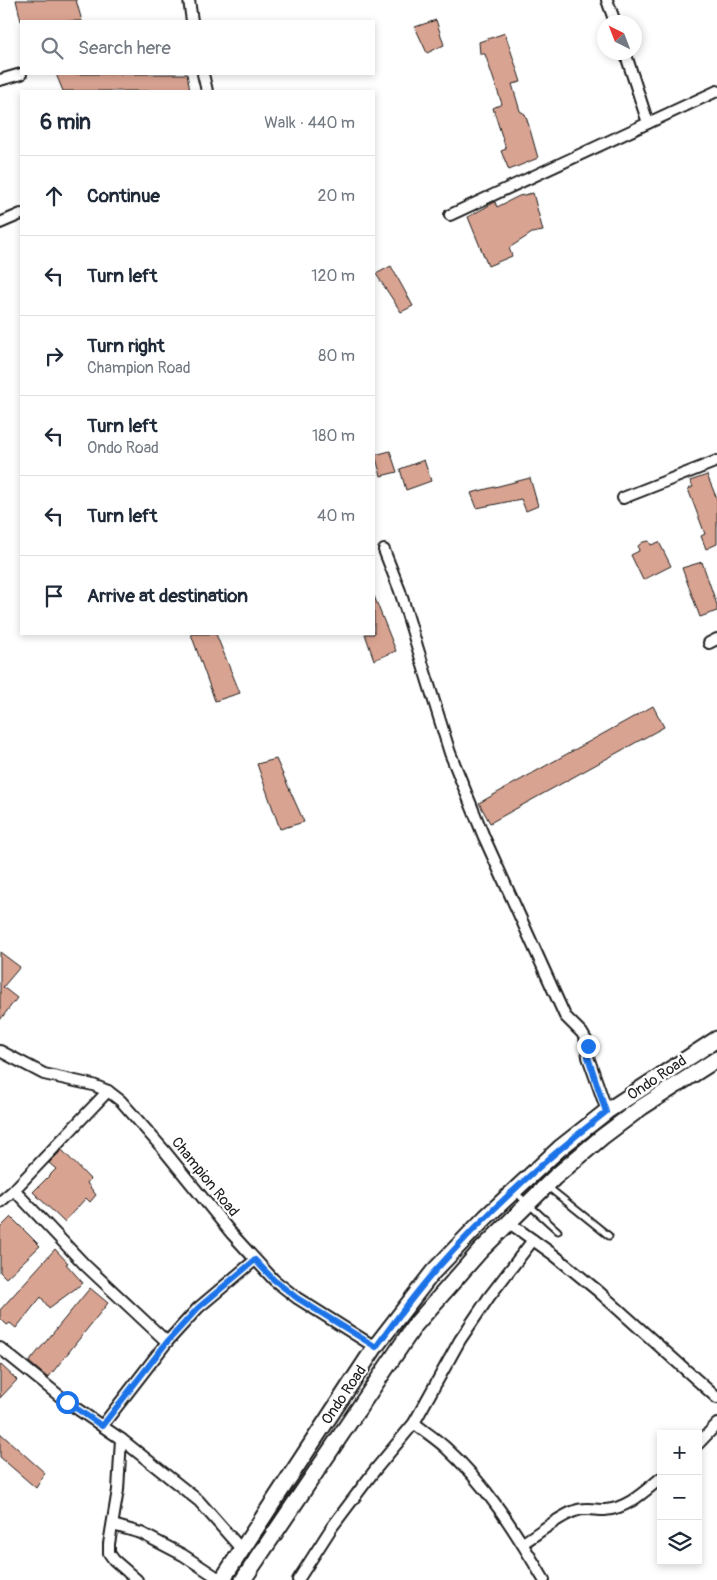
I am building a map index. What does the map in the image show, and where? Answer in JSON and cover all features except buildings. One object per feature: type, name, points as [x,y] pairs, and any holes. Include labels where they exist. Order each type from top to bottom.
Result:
[{"type":"main road","name":"Ondo Road","points":[[222,1580],[376,1347],[433,1272],[514,1190],[560,1148],[606,1112],[717,1039]]},
{"type":"main road","name":"Ondo Road","points":[[243,1580],[415,1324],[480,1251],[546,1185],[602,1137],[642,1107],[717,1059]]},
{"type":"street","points":[[189,0],[192,20]]},
{"type":"street","points":[[607,0],[612,15]]},
{"type":"street","points":[[628,60],[648,123]]},
{"type":"street","points":[[0,80],[20,74]]},
{"type":"street","points":[[203,75],[207,90]]},
{"type":"street","points":[[450,215],[717,91]]},
{"type":"street","points":[[0,223],[20,214]]},
{"type":"street","points":[[623,498],[717,462]]},
{"type":"street","points":[[384,550],[400,591],[450,753],[484,837],[565,1016],[582,1033],[586,1040],[588,1057],[606,1112]]},
{"type":"street","name":"Champion Road","points":[[0,1051],[44,1074],[93,1085],[108,1091],[121,1101],[163,1149],[204,1201],[274,1280],[297,1298],[376,1347]]},
{"type":"street","points":[[0,1202],[14,1190],[108,1091]]},
{"type":"street","points":[[14,1190],[86,1265],[167,1342]]},
{"type":"street","points":[[508,1222],[598,1291],[717,1398]]},
{"type":"street","points":[[298,1580],[332,1527],[375,1470],[414,1423],[460,1340],[489,1297],[533,1240]]},
{"type":"street","points":[[102,1426],[167,1342],[198,1308],[255,1260]]},
{"type":"street","points":[[0,1348],[67,1402],[121,1439],[199,1502],[242,1550]]},
{"type":"street","points":[[414,1423],[445,1447],[485,1490],[523,1543],[544,1580]]},
{"type":"street","points":[[702,1440],[717,1424]]},
{"type":"street","points":[[121,1439],[118,1490],[109,1553],[114,1560],[137,1580]]},
{"type":"street","points":[[523,1543],[572,1511],[584,1508],[606,1510],[616,1508],[634,1499],[657,1481]]},
{"type":"street","points":[[112,1525],[141,1533],[183,1555],[222,1580]]},
{"type":"lane","points":[[546,1185],[609,1236]]},
{"type":"lane","points":[[514,1190],[558,1231]]},
{"type":"route","points":[[67,1402],[102,1426],[167,1342],[198,1308],[255,1260],[274,1280],[297,1298],[376,1347],[433,1272],[486,1217],[560,1148],[606,1112],[588,1057],[588,1046]]}]
